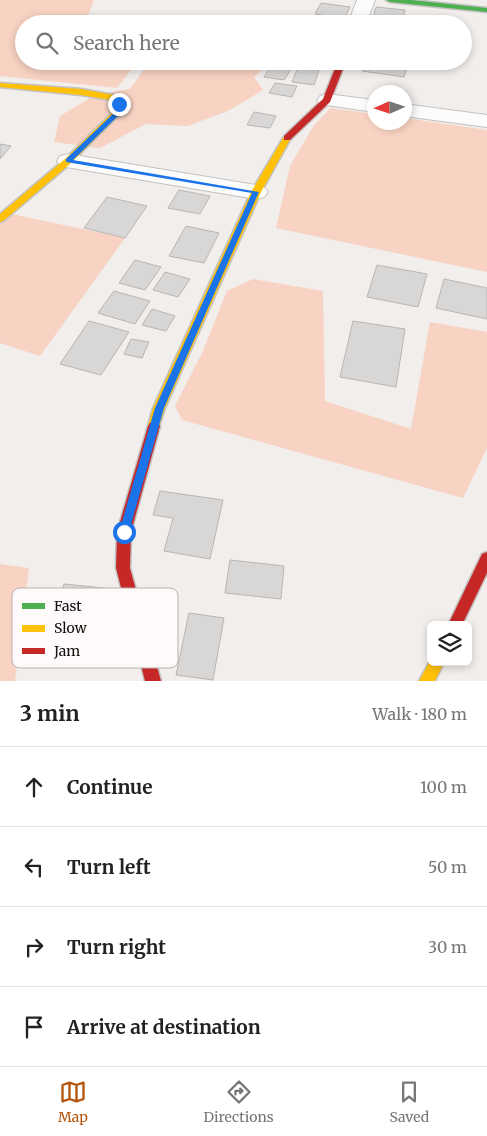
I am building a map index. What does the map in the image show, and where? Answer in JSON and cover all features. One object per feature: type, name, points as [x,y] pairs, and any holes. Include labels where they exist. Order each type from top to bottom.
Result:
[{"type":"street","points":[[360,15],[366,0]]},
{"type":"street","points":[[390,0],[487,10]]},
{"type":"street","points":[[128,588],[123,568],[124,532],[160,408],[256,192],[285,139],[327,100],[339,70]]},
{"type":"street","points":[[0,85],[81,92],[114,98],[119,104],[119,112],[68,161],[0,219]]},
{"type":"street","points":[[327,100],[367,105]]},
{"type":"street","points":[[412,111],[487,121]]},
{"type":"street","points":[[68,161],[256,192]]},
{"type":"street","points":[[457,621],[487,558]]},
{"type":"street","points":[[427,681],[435,666]]},
{"type":"street","points":[[149,668],[152,681]]},
{"type":"shaded area","points":[[0,0],[94,0],[88,15],[15,15],[15,70],[131,70],[117,88],[0,76]]},
{"type":"shaded area","points":[[144,70],[262,70],[254,77],[263,90],[230,110],[188,126],[146,124],[100,148],[54,142],[60,116],[95,95],[130,89]]},
{"type":"shaded area","points":[[331,108],[367,113],[367,130],[412,130],[412,119],[487,130],[487,272],[276,228],[290,166],[314,125]]},
{"type":"shaded area","points":[[7,213],[125,238],[40,356],[0,343],[0,219]]},
{"type":"shaded area","points":[[253,279],[323,291],[325,401],[411,429],[430,322],[487,332],[487,448],[463,498],[182,420],[175,406],[203,351],[227,291]]},
{"type":"shaded area","points":[[0,564],[29,568],[27,588],[12,588],[12,668],[17,668],[15,681],[0,681]]},
{"type":"building","points":[[321,3],[350,7],[346,15],[315,14]]},
{"type":"building","points":[[376,7],[405,10],[404,15],[374,15]]},
{"type":"building","points":[[268,70],[291,70],[284,80],[264,77]]},
{"type":"building","points":[[297,70],[319,70],[314,85],[292,82]]},
{"type":"building","points":[[362,70],[406,70],[404,77]]},
{"type":"building","points":[[275,83],[297,86],[292,97],[269,93]]},
{"type":"building","points":[[254,112],[276,116],[270,128],[247,125]]},
{"type":"building","points":[[0,144],[11,146],[0,159]]},
{"type":"building","points":[[179,190],[210,196],[200,214],[168,208]]},
{"type":"building","points":[[107,197],[147,206],[125,238],[84,228]]},
{"type":"building","points":[[186,226],[219,233],[204,263],[169,256]]},
{"type":"building","points":[[135,260],[161,267],[145,290],[119,283]]},
{"type":"building","points":[[377,265],[427,274],[418,307],[367,297]]},
{"type":"building","points":[[165,272],[190,279],[178,297],[153,290]]},
{"type":"building","points":[[444,279],[487,288],[487,319],[436,308]]},
{"type":"building","points":[[114,291],[150,301],[135,324],[98,313]]},
{"type":"building","points":[[152,309],[175,316],[166,331],[142,325]]},
{"type":"building","points":[[89,321],[129,332],[101,375],[60,364]]},
{"type":"building","points":[[353,321],[405,329],[396,387],[340,377]]},
{"type":"building","points":[[131,339],[149,342],[142,358],[124,354]]},
{"type":"building","points":[[160,491],[223,500],[210,559],[164,551],[173,518],[153,515]]},
{"type":"building","points":[[230,560],[284,566],[281,599],[225,593]]},
{"type":"building","points":[[64,584],[104,588],[63,588]]},
{"type":"building","points":[[189,613],[224,618],[213,680],[176,675]]},
{"type":"traffic: fast","points":[[390,0],[487,10]]},
{"type":"traffic: slow","points":[[0,85],[81,92],[114,98],[119,104],[119,111],[68,161],[0,219]]},
{"type":"traffic: slow","points":[[154,426],[159,408],[256,192],[287,138]]},
{"type":"traffic: slow","points":[[427,681],[435,666]]},
{"type":"traffic: jam","points":[[287,138],[327,100],[339,70]]},
{"type":"traffic: jam","points":[[128,588],[123,568],[124,532],[154,426]]},
{"type":"traffic: jam","points":[[457,621],[487,558]]},
{"type":"traffic: jam","points":[[150,668],[153,681]]},
{"type":"route","points":[[119,104],[119,112],[68,161],[256,192],[160,408],[147,447],[124,532]]}]
